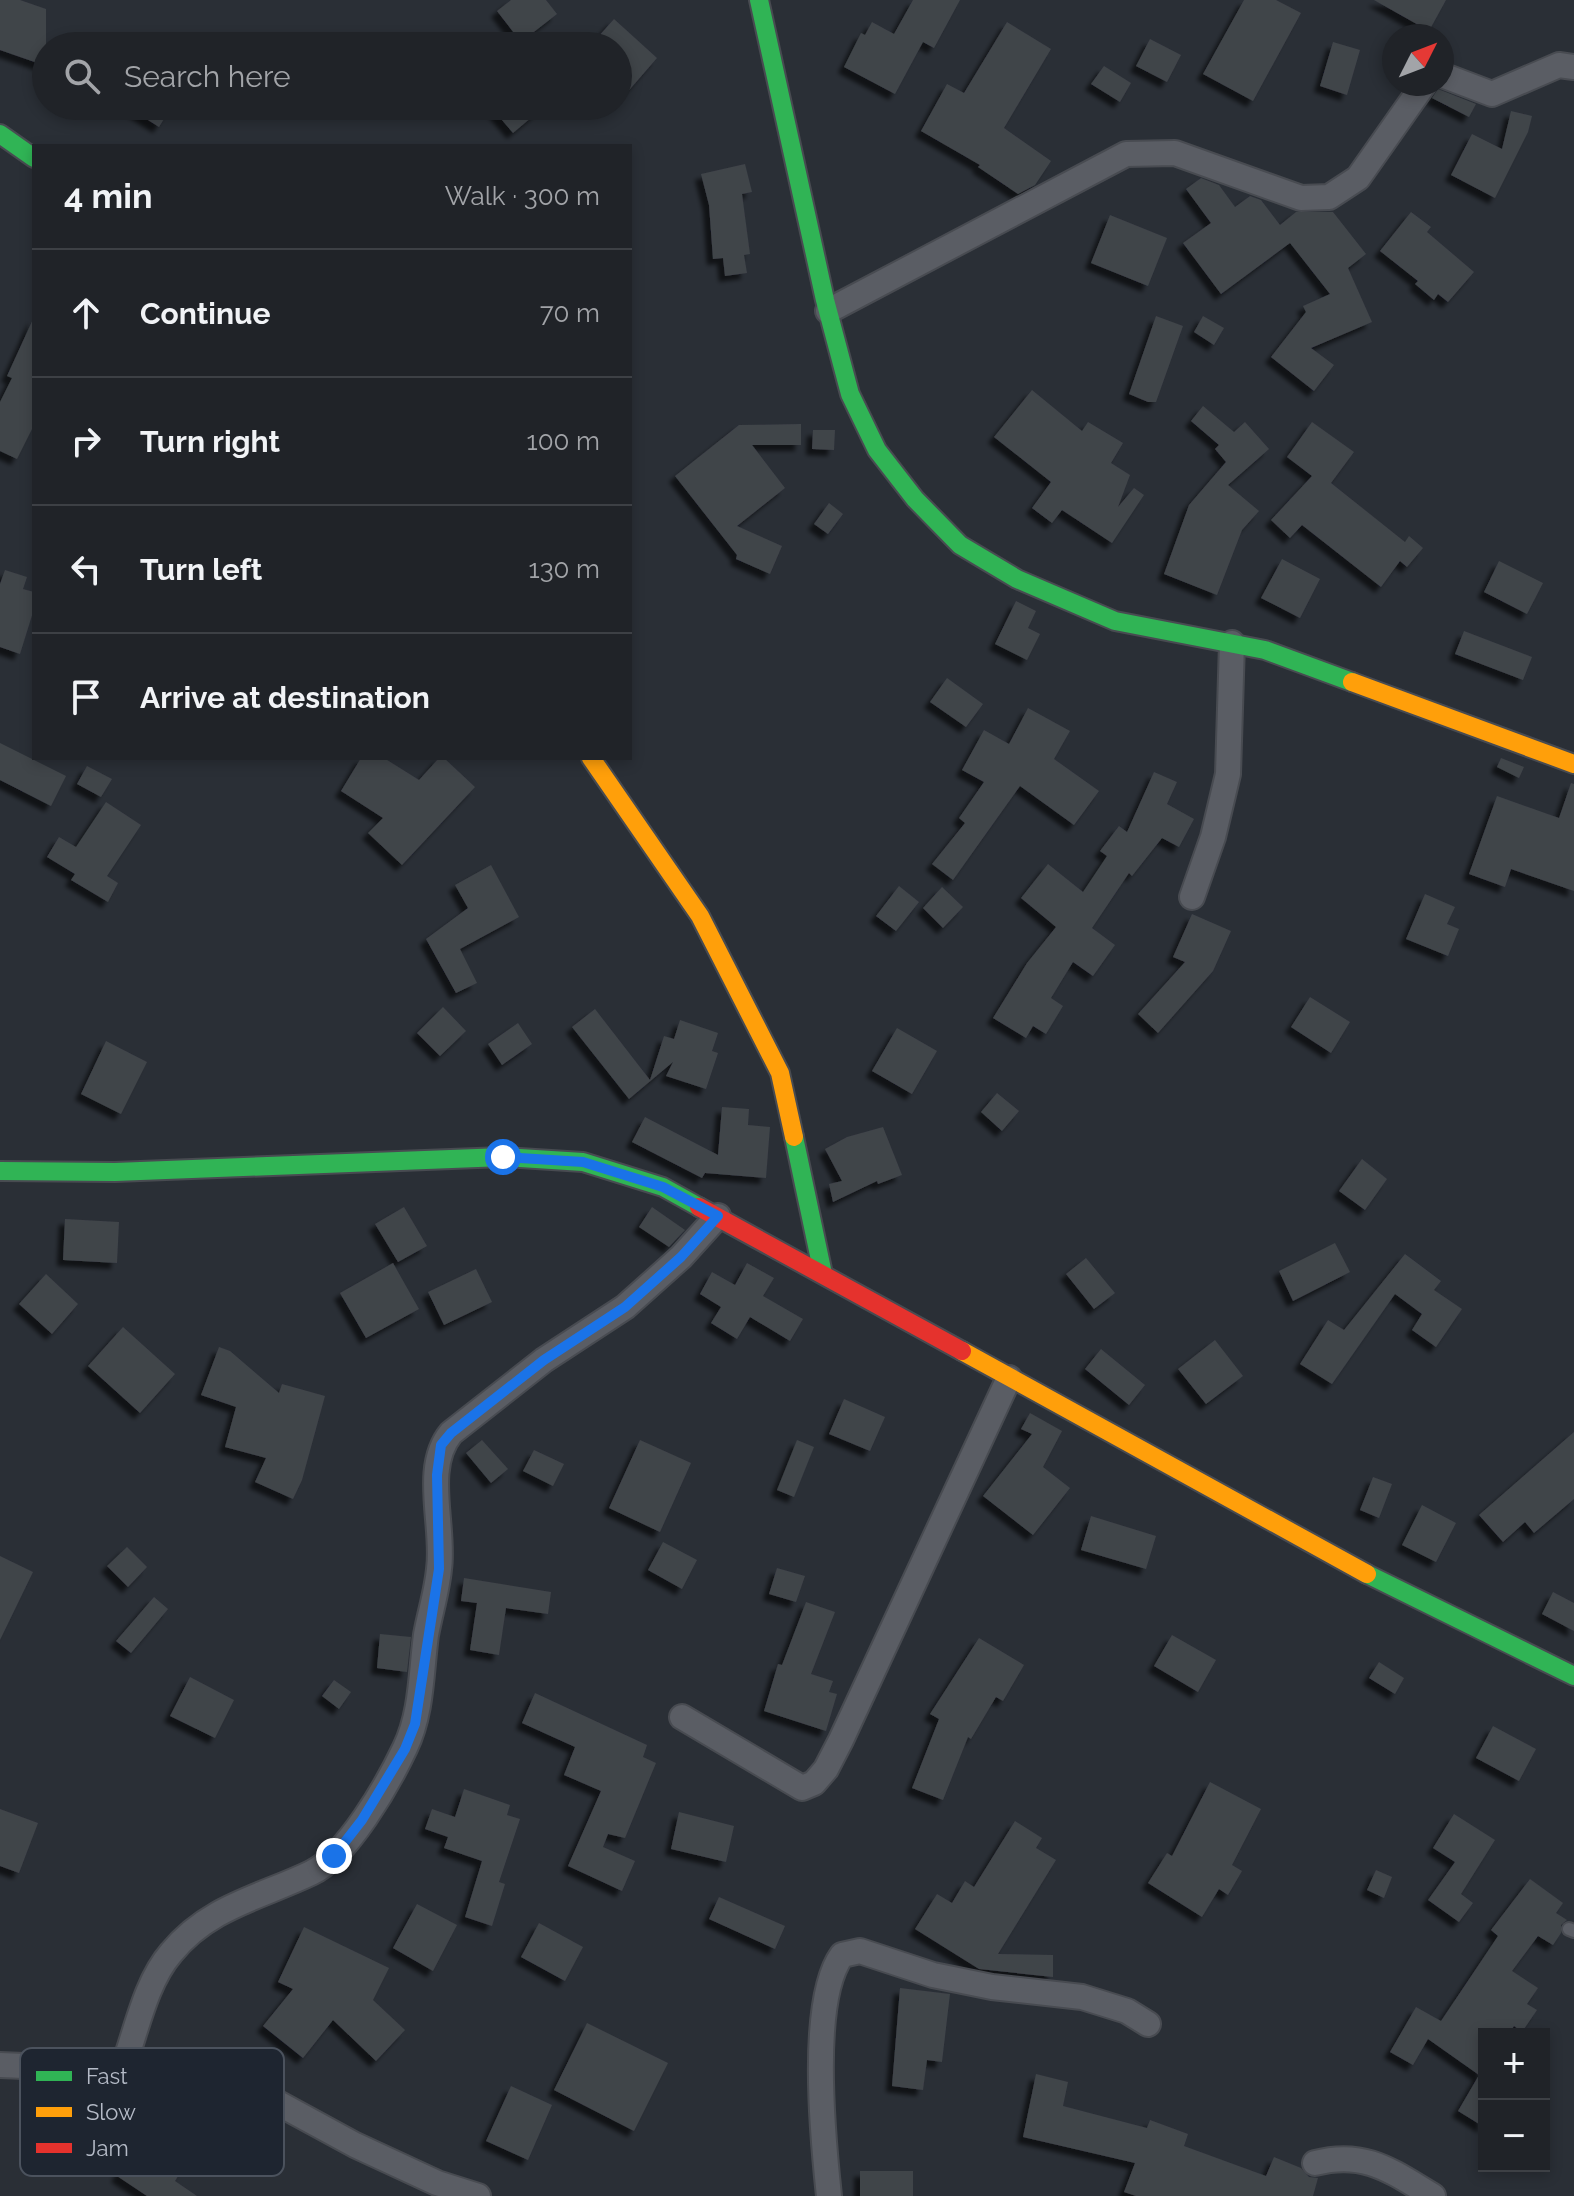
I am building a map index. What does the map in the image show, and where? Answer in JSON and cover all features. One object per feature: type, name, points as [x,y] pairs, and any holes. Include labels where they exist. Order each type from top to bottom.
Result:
[{"type":"main road","points":[[759,0],[828,311],[850,394],[877,450],[915,499],[960,545],[1017,579],[1115,621],[1265,650],[1363,683],[1574,764]]},
{"type":"main road","points":[[0,134],[32,157]]},
{"type":"main road","points":[[592,760],[700,916],[780,1073],[823,1274]]},
{"type":"main road","points":[[0,1171],[115,1172],[503,1157],[583,1162],[663,1187],[1400,1592],[1574,1676]]},
{"type":"street","points":[[1454,80],[1492,94],[1559,65],[1574,67]]},
{"type":"street","points":[[828,311],[1126,154],[1175,153],[1301,198],[1329,197],[1358,178],[1416,96]]},
{"type":"street","points":[[1192,897],[1213,837],[1228,774],[1232,643]]},
{"type":"street","points":[[130,2048],[158,1970],[173,1950],[214,1913],[313,1872],[334,1856],[362,1820],[405,1749],[415,1724],[439,1569],[437,1475],[441,1445],[451,1433],[544,1360],[625,1307],[681,1257],[718,1216]]},
{"type":"street","points":[[682,1717],[802,1788],[814,1783],[841,1740],[1009,1378]]},
{"type":"street","points":[[829,2196],[821,2122],[824,2027],[829,1982],[842,1955],[860,1951],[933,1975],[992,1987],[1082,1997],[1127,2011],[1148,2024]]},
{"type":"street","points":[[0,2065],[20,2066]]},
{"type":"street","points":[[284,2106],[355,2145],[437,2183],[478,2196]]},
{"type":"street","points":[[1315,2163],[1351,2156],[1396,2173],[1433,2196]]},
{"type":"building","points":[[0,0],[20,0],[46,9],[46,32],[32,32],[32,61],[0,50]]},
{"type":"building","points":[[511,0],[546,0],[557,14],[534,32],[513,32],[497,11]]},
{"type":"building","points":[[913,0],[960,0],[934,48],[923,42],[895,94],[844,67],[861,33],[865,35],[872,22],[894,34]]},
{"type":"building","points":[[1244,0],[1276,0],[1301,13],[1253,101],[1203,74]]},
{"type":"building","points":[[1374,0],[1446,0],[1433,24],[1417,24]]},
{"type":"building","points":[[614,19],[628,32],[602,32]]},
{"type":"building","points":[[1007,22],[1051,49],[1004,128],[1051,161],[1035,185],[1018,194],[978,167],[980,165],[921,131],[947,84],[964,93]]},
{"type":"building","points":[[632,35],[657,58],[632,87]]},
{"type":"building","points":[[1150,39],[1181,55],[1167,82],[1136,66]]},
{"type":"building","points":[[1333,42],[1360,50],[1347,95],[1320,86]]},
{"type":"building","points":[[1104,66],[1131,83],[1120,102],[1091,84]]},
{"type":"building","points":[[1454,95],[1476,104],[1469,117],[1432,98]]},
{"type":"building","points":[[1511,111],[1532,116],[1528,132],[1495,198],[1451,175],[1472,134],[1502,149]]},
{"type":"building","points":[[148,120],[163,120],[159,127]]},
{"type":"building","points":[[502,120],[528,120],[513,133]]},
{"type":"building","points":[[745,164],[752,192],[742,194],[750,254],[744,255],[747,273],[725,276],[723,258],[713,259],[709,205],[701,174]]},
{"type":"building","points":[[1201,178],[1219,185],[1235,207],[1250,196],[1261,200],[1280,225],[1296,212],[1333,212],[1366,254],[1348,268],[1372,322],[1311,348],[1334,365],[1314,391],[1271,357],[1306,312],[1303,306],[1330,294],[1290,243],[1221,294],[1183,243],[1211,223],[1186,189]]},
{"type":"building","points":[[1411,212],[1431,227],[1427,232],[1474,272],[1448,302],[1438,294],[1434,300],[1415,284],[1418,281],[1380,251]]},
{"type":"building","points":[[1110,215],[1167,238],[1148,286],[1091,263]]},
{"type":"building","points":[[1156,316],[1183,326],[1156,402],[1148,402],[1129,394]]},
{"type":"building","points":[[1203,316],[1224,328],[1214,345],[1194,332]]},
{"type":"building","points":[[32,321],[32,429],[17,459],[0,451],[0,402],[12,378],[7,376]]},
{"type":"building","points":[[1032,390],[1082,431],[1088,422],[1123,443],[1111,463],[1130,475],[1118,507],[1134,488],[1144,495],[1112,543],[1062,510],[1052,523],[1032,508],[1051,482],[994,437]]},
{"type":"building","points":[[1203,406],[1234,432],[1245,422],[1269,449],[1228,485],[1259,511],[1242,530],[1217,595],[1164,574],[1189,505],[1226,462],[1215,449],[1219,445],[1191,421]]},
{"type":"building","points":[[1312,422],[1354,452],[1331,483],[1405,542],[1409,536],[1423,548],[1407,567],[1400,561],[1381,587],[1302,525],[1290,538],[1271,520],[1312,476],[1287,457]]},
{"type":"building","points":[[801,424],[801,445],[752,445],[785,488],[737,526],[782,546],[770,574],[736,559],[737,555],[675,476],[739,425]]},
{"type":"building","points":[[813,430],[835,430],[834,450],[812,449]]},
{"type":"building","points":[[829,503],[843,514],[828,534],[814,524]]},
{"type":"building","points":[[1282,559],[1320,579],[1300,618],[1261,598]]},
{"type":"building","points":[[1499,561],[1543,583],[1527,614],[1484,592]]},
{"type":"building","points":[[5,570],[27,577],[23,589],[32,591],[32,615],[20,654],[0,647],[0,584]]},
{"type":"building","points":[[1016,601],[1036,611],[1028,628],[1040,634],[1027,660],[995,644]]},
{"type":"building","points":[[1464,631],[1532,657],[1523,680],[1455,654]]},
{"type":"building","points":[[947,678],[983,704],[966,727],[930,702]]},
{"type":"building","points":[[1028,708],[1070,731],[1054,759],[1099,791],[1074,825],[1020,786],[953,880],[932,864],[965,823],[959,818],[984,782],[962,770],[984,730],[1009,744]]},
{"type":"building","points":[[0,743],[66,776],[51,806],[0,780]]},
{"type":"building","points":[[1501,758],[1524,767],[1519,778],[1497,767]]},
{"type":"building","points":[[360,760],[387,760],[419,780],[437,760],[446,760],[475,787],[402,865],[368,833],[383,818],[341,791]]},
{"type":"building","points":[[87,766],[112,779],[101,797],[77,784]]},
{"type":"building","points":[[1154,772],[1177,782],[1167,804],[1194,819],[1179,847],[1162,838],[1132,876],[1129,873],[1092,928],[1115,945],[1093,976],[1073,962],[1051,998],[1063,1006],[1046,1034],[1033,1026],[1026,1038],[993,1018],[1027,963],[1056,927],[1021,898],[1048,864],[1083,892],[1107,856],[1100,851],[1119,826],[1127,832]]},
{"type":"building","points":[[1571,783],[1574,784],[1574,891],[1511,869],[1505,887],[1469,874],[1497,796],[1559,818]]},
{"type":"building","points":[[106,802],[141,825],[107,876],[118,883],[108,902],[71,880],[75,874],[47,857],[59,837],[76,847]]},
{"type":"building","points":[[491,865],[519,917],[460,949],[477,983],[456,993],[426,939],[468,908],[455,885]]},
{"type":"building","points":[[899,886],[919,902],[896,931],[876,916]]},
{"type":"building","points":[[942,887],[963,907],[943,928],[923,908]]},
{"type":"building","points":[[1425,894],[1455,907],[1447,924],[1459,929],[1448,956],[1406,939]]},
{"type":"building","points":[[1192,914],[1231,931],[1213,971],[1158,1033],[1138,1014],[1185,962],[1173,957]]},
{"type":"building","points":[[1310,997],[1350,1022],[1331,1053],[1291,1027]]},
{"type":"building","points":[[443,1007],[466,1031],[440,1056],[417,1033]]},
{"type":"building","points":[[595,1009],[650,1080],[664,1036],[674,1039],[680,1020],[718,1033],[712,1051],[718,1053],[706,1089],[666,1076],[673,1062],[629,1099],[572,1027]]},
{"type":"building","points":[[518,1023],[532,1044],[502,1065],[488,1044]]},
{"type":"building","points":[[897,1028],[937,1051],[912,1094],[872,1071]]},
{"type":"building","points":[[106,1041],[147,1062],[121,1114],[81,1094]]},
{"type":"building","points":[[997,1093],[1019,1111],[1002,1131],[981,1112]]},
{"type":"building","points":[[722,1107],[749,1109],[748,1125],[770,1127],[766,1178],[705,1173],[702,1178],[632,1142],[645,1117],[718,1155]]},
{"type":"building","points":[[883,1127],[902,1175],[878,1184],[877,1181],[833,1202],[829,1184],[842,1181],[825,1149],[847,1137]]},
{"type":"building","points":[[1362,1159],[1387,1179],[1365,1210],[1339,1191]]},
{"type":"building","points":[[404,1207],[427,1246],[398,1262],[375,1224]]},
{"type":"building","points":[[652,1207],[685,1230],[669,1247],[639,1227]]},
{"type":"building","points":[[65,1219],[119,1222],[117,1263],[63,1260]]},
{"type":"building","points":[[1335,1243],[1350,1272],[1293,1301],[1279,1271]]},
{"type":"building","points":[[1405,1254],[1441,1281],[1434,1290],[1462,1309],[1436,1347],[1412,1330],[1422,1314],[1395,1294],[1332,1384],[1300,1364],[1328,1320],[1344,1330]]},
{"type":"building","points":[[1086,1258],[1115,1293],[1094,1309],[1066,1274]]},
{"type":"building","points":[[393,1263],[419,1309],[366,1338],[340,1293]]},
{"type":"building","points":[[747,1263],[774,1278],[763,1296],[803,1319],[790,1341],[750,1317],[737,1339],[711,1323],[721,1307],[700,1294],[712,1272],[735,1285]]},
{"type":"building","points":[[476,1269],[492,1302],[444,1325],[428,1292]]},
{"type":"building","points":[[46,1274],[78,1304],[52,1334],[19,1304]]},
{"type":"building","points":[[123,1327],[175,1374],[140,1413],[88,1366]]},
{"type":"building","points":[[1215,1340],[1243,1376],[1206,1404],[1178,1369]]},
{"type":"building","points":[[219,1347],[230,1351],[279,1393],[282,1384],[325,1396],[302,1480],[293,1499],[255,1482],[266,1458],[225,1447],[236,1407],[201,1395]]},
{"type":"building","points":[[1101,1349],[1145,1385],[1129,1405],[1085,1369]]},
{"type":"building","points":[[844,1399],[885,1417],[870,1451],[829,1434]]},
{"type":"building","points":[[1030,1413],[1062,1431],[1043,1467],[1070,1488],[1033,1535],[983,1496],[1032,1434],[1021,1429]]},
{"type":"building","points":[[1574,1432],[1574,1499],[1534,1533],[1525,1522],[1503,1542],[1479,1515]]},
{"type":"building","points":[[482,1440],[508,1469],[491,1483],[466,1453]]},
{"type":"building","points":[[640,1440],[691,1463],[660,1532],[609,1508]]},
{"type":"building","points":[[797,1440],[814,1447],[794,1497],[777,1490]]},
{"type":"building","points":[[534,1450],[564,1464],[553,1486],[523,1471]]},
{"type":"building","points":[[1373,1477],[1392,1484],[1379,1518],[1360,1510]]},
{"type":"building","points":[[1422,1505],[1456,1523],[1436,1562],[1402,1545]]},
{"type":"building","points":[[1091,1516],[1156,1536],[1146,1569],[1081,1550]]},
{"type":"building","points":[[663,1542],[697,1560],[682,1589],[648,1570]]},
{"type":"building","points":[[127,1547],[147,1567],[128,1587],[107,1566]]},
{"type":"building","points":[[0,1556],[33,1572],[0,1640]]},
{"type":"building","points":[[777,1568],[805,1576],[796,1602],[769,1594]]},
{"type":"building","points":[[464,1578],[551,1592],[548,1614],[506,1608],[499,1655],[470,1650],[477,1603],[461,1601]]},
{"type":"building","points":[[1553,1592],[1574,1603],[1574,1631],[1542,1614]]},
{"type":"building","points":[[154,1597],[168,1609],[131,1653],[116,1641]]},
{"type":"building","points":[[806,1602],[835,1612],[811,1674],[833,1681],[829,1692],[837,1694],[826,1731],[764,1711],[778,1664],[782,1665]]},
{"type":"building","points":[[380,1634],[411,1637],[407,1672],[377,1668]]},
{"type":"building","points":[[1172,1635],[1216,1660],[1198,1692],[1154,1666]]},
{"type":"building","points":[[979,1638],[1024,1665],[1003,1701],[996,1697],[971,1739],[968,1737],[943,1800],[912,1788],[939,1719],[930,1714]]},
{"type":"building","points":[[1379,1662],[1404,1678],[1395,1694],[1369,1678]]},
{"type":"building","points":[[190,1677],[234,1700],[215,1738],[170,1716]]},
{"type":"building","points":[[334,1680],[351,1692],[339,1709],[322,1696]]},
{"type":"building","points":[[535,1693],[647,1745],[643,1757],[656,1763],[625,1838],[608,1834],[603,1847],[635,1861],[622,1891],[568,1866],[601,1791],[564,1775],[575,1747],[522,1723]]},
{"type":"building","points":[[1493,1726],[1536,1749],[1519,1781],[1476,1758]]},
{"type":"building","points":[[1210,1782],[1261,1809],[1232,1865],[1242,1871],[1228,1895],[1219,1889],[1202,1917],[1148,1883],[1167,1853],[1172,1856]]},
{"type":"building","points":[[464,1789],[510,1805],[507,1815],[520,1819],[499,1882],[505,1884],[492,1926],[465,1917],[482,1861],[444,1848],[448,1837],[425,1829],[432,1809],[455,1817]]},
{"type":"building","points":[[0,1809],[38,1823],[19,1873],[0,1866]]},
{"type":"building","points":[[679,1812],[734,1826],[726,1862],[671,1849]]},
{"type":"building","points":[[1454,1814],[1495,1840],[1461,1894],[1473,1903],[1459,1922],[1428,1900],[1455,1862],[1433,1848]]},
{"type":"building","points":[[1015,1821],[1042,1838],[1036,1848],[1056,1860],[998,1954],[1053,1955],[1053,1977],[979,1969],[915,1929],[937,1894],[952,1903],[965,1881],[974,1887]]},
{"type":"building","points":[[1376,1870],[1392,1877],[1384,1898],[1367,1890]]},
{"type":"building","points":[[1530,1879],[1563,1903],[1556,1913],[1567,1920],[1561,1925],[1561,1933],[1553,1945],[1538,1936],[1512,1971],[1538,1988],[1527,2004],[1537,2010],[1525,2028],[1478,2028],[1478,2074],[1428,2039],[1413,2065],[1390,2052],[1416,2007],[1441,2021],[1498,1936],[1491,1930]]},
{"type":"building","points":[[719,1897],[785,1926],[775,1949],[709,1919]]},
{"type":"building","points":[[417,1904],[457,1925],[433,1971],[393,1948]]},
{"type":"building","points":[[539,1923],[583,1947],[565,1981],[521,1957]]},
{"type":"building","points":[[304,1927],[389,1968],[373,2000],[405,2030],[376,2061],[333,2020],[303,2058],[263,2026],[293,1989],[278,1982]]},
{"type":"building","points":[[900,1988],[950,1994],[942,2062],[927,2060],[923,2090],[892,2086]]},
{"type":"building","points":[[587,2023],[668,2063],[634,2131],[554,2090]]},
{"type":"building","points":[[1036,2074],[1068,2082],[1063,2106],[1147,2128],[1150,2120],[1188,2134],[1184,2146],[1266,2176],[1274,2157],[1301,2168],[1309,2177],[1318,2178],[1313,2196],[1136,2196],[1124,2192],[1135,2163],[1023,2137]]},
{"type":"building","points":[[1478,2077],[1478,2123],[1458,2111]]},
{"type":"building","points":[[511,2086],[552,2105],[528,2160],[486,2141]]},
{"type":"building","points":[[860,2171],[913,2171],[913,2196],[860,2196]]},
{"type":"building","points":[[117,2176],[178,2176],[175,2181],[197,2196],[147,2196]]},
{"type":"traffic: fast","points":[[759,0],[825,300],[850,394],[877,450],[915,499],[960,545],[1017,579],[1115,621],[1265,650],[1352,682]]},
{"type":"traffic: fast","points":[[0,134],[32,157]]},
{"type":"traffic: fast","points":[[794,1137],[823,1274]]},
{"type":"traffic: fast","points":[[0,1171],[115,1172],[503,1157],[583,1162],[663,1187],[699,1207]]},
{"type":"traffic: fast","points":[[1367,1574],[1574,1676]]},
{"type":"traffic: slow","points":[[1352,682],[1574,764]]},
{"type":"traffic: slow","points":[[592,760],[700,916],[780,1073],[794,1137]]},
{"type":"traffic: slow","points":[[962,1351],[1367,1574]]},
{"type":"traffic: jam","points":[[699,1207],[962,1351]]},
{"type":"route","points":[[334,1856],[362,1820],[405,1749],[415,1724],[441,1548],[437,1475],[441,1445],[451,1433],[544,1360],[625,1307],[681,1257],[718,1216],[663,1187],[583,1162],[503,1157]]}]
